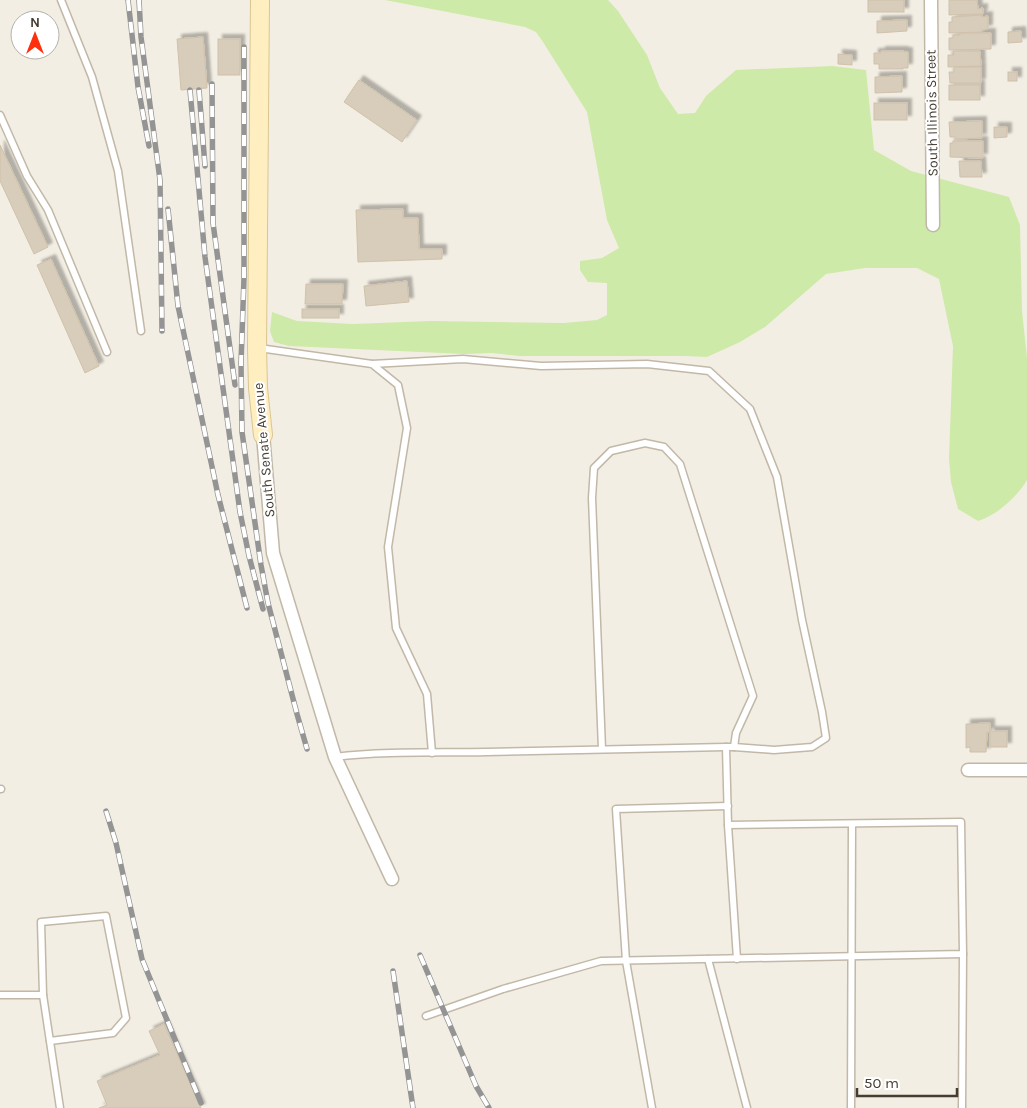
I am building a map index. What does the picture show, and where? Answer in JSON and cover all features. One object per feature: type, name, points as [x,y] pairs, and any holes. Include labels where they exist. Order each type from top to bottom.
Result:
[{"type":"street","name":"South Senate Avenue","points":[[260,0],[257,348],[258,388],[273,553],[335,758],[392,878]]},
{"type":"street","name":"South Illinois Street","points":[[931,0],[933,225]]},
{"type":"street","points":[[968,770],[1027,770]]},
{"type":"lane","points":[[61,0],[92,77],[118,171],[141,331]]},
{"type":"lane","points":[[0,114],[27,176],[48,210],[106,352]]},
{"type":"lane","points":[[257,348],[372,364],[463,359],[541,366],[647,364],[709,371],[750,409],[777,477],[802,620],[826,738],[812,747],[774,750],[726,747],[374,753],[335,758]]},
{"type":"lane","points":[[372,364],[398,385],[407,428],[388,547],[396,628],[426,694],[432,753]]},
{"type":"lane","points":[[602,750],[592,498],[594,468],[611,451],[645,443],[664,447],[680,464],[753,696],[736,733],[734,747]]},
{"type":"lane","points":[[726,747],[728,825],[737,958]]},
{"type":"lane","points":[[652,1108],[626,961],[616,809],[728,806]]},
{"type":"lane","points":[[728,825],[961,822],[962,1108]]},
{"type":"lane","points":[[851,1108],[852,824]]},
{"type":"lane","points":[[50,1041],[113,1033],[126,1018],[106,916],[41,922],[43,995],[60,1108]]},
{"type":"lane","points":[[426,1016],[503,989],[601,961],[962,954]]},
{"type":"lane","points":[[708,959],[747,1108]]},
{"type":"lane","points":[[0,995],[43,995]]},
{"type":"green space","points":[[385,0],[608,0],[618,11],[647,55],[660,88],[678,114],[695,113],[706,96],[736,70],[832,66],[866,70],[874,150],[911,171],[1009,197],[1020,225],[1022,311],[1027,358],[1027,480],[1023,486],[999,510],[978,521],[958,509],[951,482],[949,459],[953,346],[939,279],[917,268],[865,268],[826,274],[765,327],[740,342],[707,357],[520,356],[492,353],[464,354],[289,346],[274,342],[270,331],[272,312],[297,321],[353,324],[431,321],[564,323],[597,320],[607,315],[607,283],[588,282],[580,270],[580,261],[602,258],[619,248],[607,220],[587,112],[536,32],[525,27]]},
{"type":"building","points":[[868,0],[904,0],[904,12],[868,12]]},
{"type":"building","points":[[949,0],[977,0],[978,9],[983,8],[983,14],[949,15]]},
{"type":"building","points":[[982,15],[982,17],[988,16],[988,29],[982,30],[982,32],[949,33],[949,22],[952,22],[952,17]]},
{"type":"building","points":[[907,20],[907,31],[877,33],[877,21]]},
{"type":"building","points":[[1021,31],[1022,42],[1008,43],[1008,32]]},
{"type":"building","points":[[960,33],[991,33],[991,49],[949,50],[949,38],[953,38],[953,35],[960,35]]},
{"type":"building","points":[[203,37],[207,88],[181,90],[177,39]]},
{"type":"building","points":[[218,39],[240,39],[240,75],[218,75]]},
{"type":"building","points":[[881,51],[908,52],[908,68],[879,69],[879,64],[874,64],[874,53],[881,53]]},
{"type":"building","points":[[953,51],[980,51],[981,66],[948,67],[948,55],[954,55]]},
{"type":"building","points":[[838,54],[852,55],[852,65],[838,64]]},
{"type":"building","points":[[954,67],[981,67],[981,83],[950,83],[949,72],[954,72]]},
{"type":"building","points":[[1008,72],[1017,72],[1017,81],[1008,81]]},
{"type":"building","points":[[902,76],[902,92],[875,93],[875,77]]},
{"type":"building","points":[[359,80],[417,120],[402,142],[344,102]]},
{"type":"building","points":[[949,85],[980,85],[980,100],[949,100]]},
{"type":"building","points":[[874,103],[907,103],[907,120],[874,120]]},
{"type":"building","points":[[982,121],[982,138],[955,139],[955,137],[950,137],[949,122]]},
{"type":"building","points":[[994,127],[1007,127],[1007,137],[994,138]]},
{"type":"building","points":[[953,141],[983,141],[983,158],[950,157],[950,143],[953,143]]},
{"type":"building","points":[[0,145],[48,247],[34,254],[0,181]]},
{"type":"building","points":[[959,161],[981,161],[982,177],[960,177]]},
{"type":"building","points":[[403,209],[403,218],[418,218],[419,249],[442,249],[442,259],[358,262],[356,210]]},
{"type":"building","points":[[51,259],[99,366],[85,373],[37,265]]},
{"type":"building","points":[[407,281],[409,302],[366,306],[364,286]]},
{"type":"building","points":[[306,284],[343,284],[342,304],[305,304]]},
{"type":"building","points":[[302,309],[339,309],[339,318],[302,318]]},
{"type":"building","points":[[990,723],[990,732],[987,732],[986,752],[970,752],[970,747],[966,748],[966,724]]},
{"type":"building","points":[[990,731],[1007,731],[1007,747],[990,747]]},
{"type":"building","points":[[164,1024],[201,1108],[99,1108],[107,1105],[97,1081],[160,1055],[149,1031]]},
{"type":"railway","points":[[128,0],[138,87],[149,146]]},
{"type":"railway","points":[[139,0],[141,37],[160,180],[162,331]]},
{"type":"railway","points":[[244,47],[242,432],[268,603],[307,749]]},
{"type":"railway","points":[[212,84],[213,223],[235,385]]},
{"type":"railway","points":[[190,90],[205,257],[240,512],[263,609]]},
{"type":"railway","points":[[199,90],[205,166]]},
{"type":"railway","points":[[168,209],[178,306],[218,495],[247,608]]},
{"type":"railway","points":[[106,811],[116,843],[142,959],[201,1103]]},
{"type":"railway","points":[[420,955],[476,1086],[489,1108]]},
{"type":"railway","points":[[393,971],[413,1108]]}]
